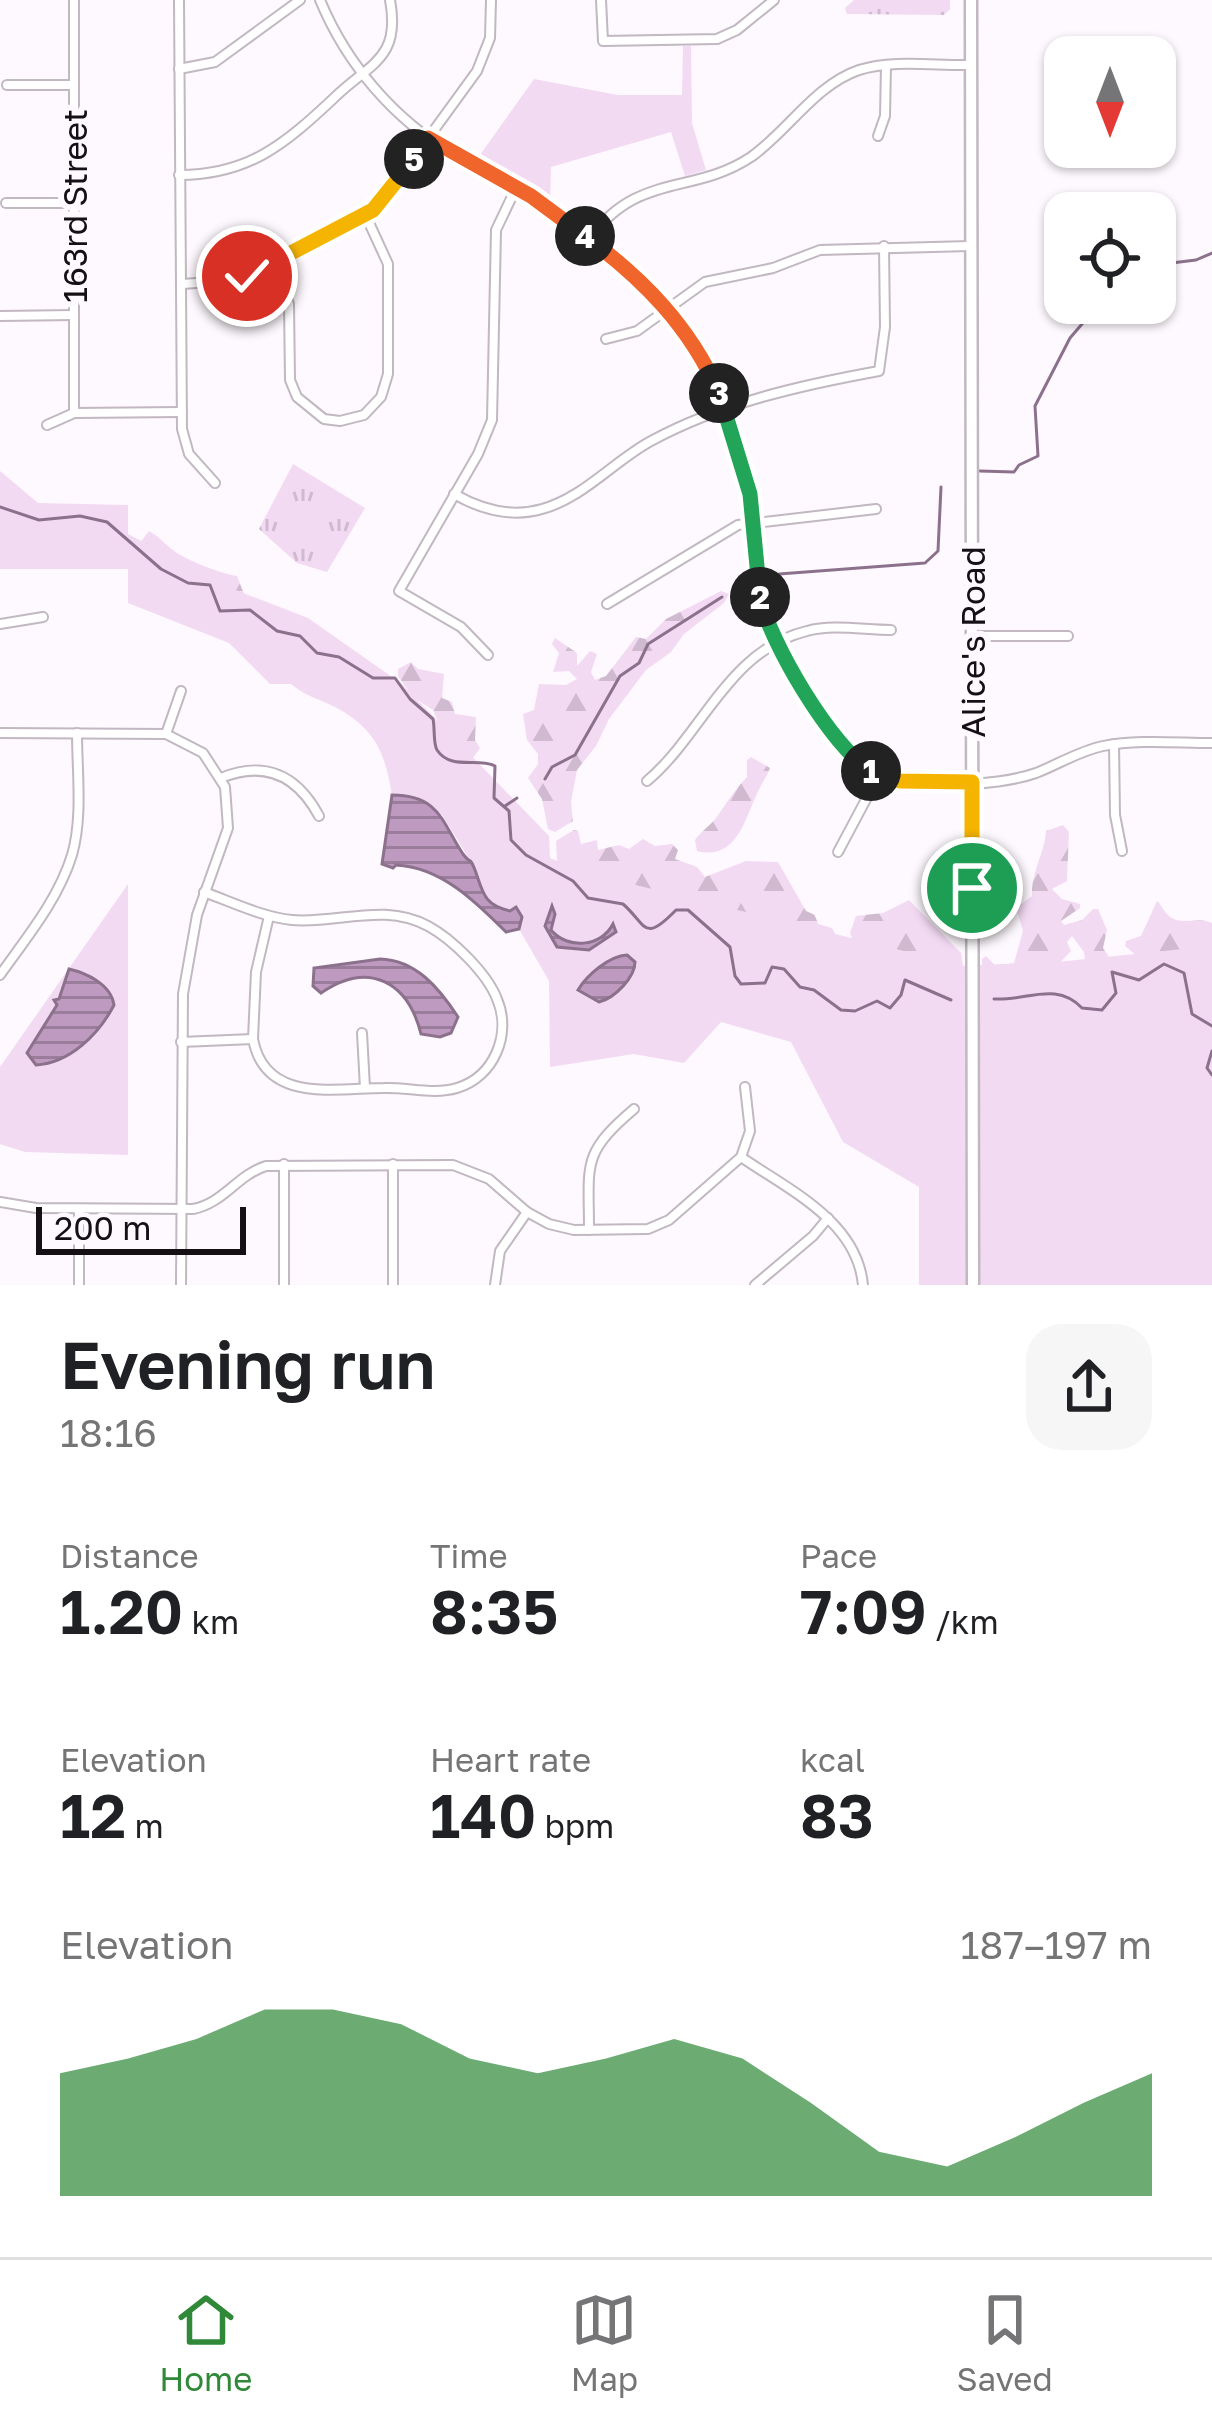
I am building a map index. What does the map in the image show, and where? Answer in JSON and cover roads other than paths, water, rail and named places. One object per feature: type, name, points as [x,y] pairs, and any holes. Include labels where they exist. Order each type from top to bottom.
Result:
[{"type":"main road","name":"Alice's Road","points":[[971,0],[973,1285]]},
{"type":"street","name":"163rd Street","points":[[74,0],[74,412]]},
{"type":"street","points":[[178,0],[182,412],[189,454],[215,484]]},
{"type":"street","points":[[178,69],[215,62],[299,0]]},
{"type":"street","points":[[320,0],[363,74],[385,101],[428,138],[516,188],[589,239],[629,269],[667,308],[707,368],[727,410],[747,480],[759,593],[778,645],[843,748],[879,775],[913,783],[1017,778],[1114,744],[1212,743]]},
{"type":"street","points":[[178,175],[227,170],[290,139],[380,61],[389,46],[393,22],[390,0]]},
{"type":"street","points":[[182,284],[239,280],[381,203],[481,64],[490,38],[491,0]]},
{"type":"street","points":[[601,0],[603,41],[704,41],[729,34],[774,0]]},
{"type":"street","points":[[589,239],[622,203],[744,160],[832,85],[857,71],[971,65]]},
{"type":"street","points":[[878,136],[885,116],[886,66]]},
{"type":"street","points":[[7,85],[74,85]]},
{"type":"street","points":[[488,656],[461,627],[399,591],[483,446],[495,406],[496,230],[516,188]]},
{"type":"street","points":[[6,203],[74,203]]},
{"type":"street","points":[[272,263],[289,304],[292,388],[302,404],[316,415],[340,421],[370,410],[385,391],[388,374],[388,264],[365,214]]},
{"type":"street","points":[[454,494],[500,512],[539,510],[568,498],[660,436],[795,388],[879,371],[885,326],[884,246]]},
{"type":"street","points":[[606,340],[637,331],[692,288],[834,247],[970,246]]},
{"type":"street","points":[[0,316],[74,315]]},
{"type":"street","points":[[47,425],[74,412],[182,412]]},
{"type":"street","points":[[607,604],[731,529],[754,522],[876,509]]},
{"type":"street","points":[[0,624],[43,617]]},
{"type":"street","points":[[646,781],[682,748],[730,679],[778,645],[817,629],[891,630]]},
{"type":"street","points":[[972,636],[1068,636]]},
{"type":"street","points":[[166,734],[182,691]]},
{"type":"street","points":[[0,733],[166,734],[203,754],[221,778],[228,801],[228,828],[204,892],[185,966],[181,1285]]},
{"type":"street","points":[[0,975],[50,905],[72,853],[77,733]]},
{"type":"street","points":[[1114,744],[1115,815],[1122,850]]},
{"type":"street","points":[[221,778],[252,769],[278,773],[302,789],[319,816]]},
{"type":"street","points":[[838,852],[879,775]]},
{"type":"street","points":[[204,892],[269,916],[301,920],[389,914],[414,920],[448,941],[497,998],[502,1024],[499,1048],[487,1070],[449,1090],[314,1090],[287,1085],[265,1068],[253,1040],[256,971],[269,916]]},
{"type":"street","points":[[362,1033],[365,1088]]},
{"type":"street","points":[[182,1042],[253,1040]]},
{"type":"street","points":[[0,1202],[25,1207],[182,1209],[209,1206],[249,1172],[284,1164],[393,1164],[466,1168],[489,1179],[527,1212],[562,1228],[656,1227],[741,1157],[750,1132],[745,1087]]},
{"type":"street","points":[[589,1230],[590,1159],[602,1136],[634,1109]]},
{"type":"street","points":[[741,1157],[828,1218],[854,1250],[863,1285]]},
{"type":"street","points":[[284,1164],[284,1285]]},
{"type":"street","points":[[393,1164],[393,1285]]},
{"type":"street","points":[[79,1209],[79,1285]]},
{"type":"street","points":[[495,1285],[500,1251],[527,1212]]},
{"type":"street","points":[[755,1285],[828,1218]]},
{"type":"waterway","points":[[1176,262],[1212,253]]},
{"type":"waterway","points":[[980,471],[1014,472],[1038,456],[1035,406],[1082,324]]},
{"type":"waterway","points":[[779,574],[925,563],[938,551],[941,487]]},
{"type":"waterway","points":[[0,507],[39,520],[80,516],[107,522],[161,569],[188,583],[210,585],[220,611],[250,610],[277,631],[300,636],[317,653],[339,657],[373,678],[395,678],[433,719],[436,747],[443,756],[495,766],[494,798],[509,811],[511,840],[526,855],[573,881],[588,898],[623,904],[646,928],[657,926],[676,910],[688,910],[730,947],[741,984],[765,983],[772,967],[784,969],[800,987],[814,990],[841,1010],[855,1011],[877,1001],[890,1008],[905,980],[951,1000]]},
{"type":"waterway","points":[[545,779],[552,767],[575,755],[620,676],[639,663],[648,644],[722,597]]},
{"type":"waterway","points":[[505,806],[517,798]]},
{"type":"waterway","points":[[994,999],[1062,995],[1082,1008],[1102,1010],[1116,993],[1112,972],[1139,980],[1164,964],[1184,973],[1192,1014],[1212,1026]]},
{"type":"waterway","points":[[1212,1051],[1207,1068],[1212,1075]]}]
